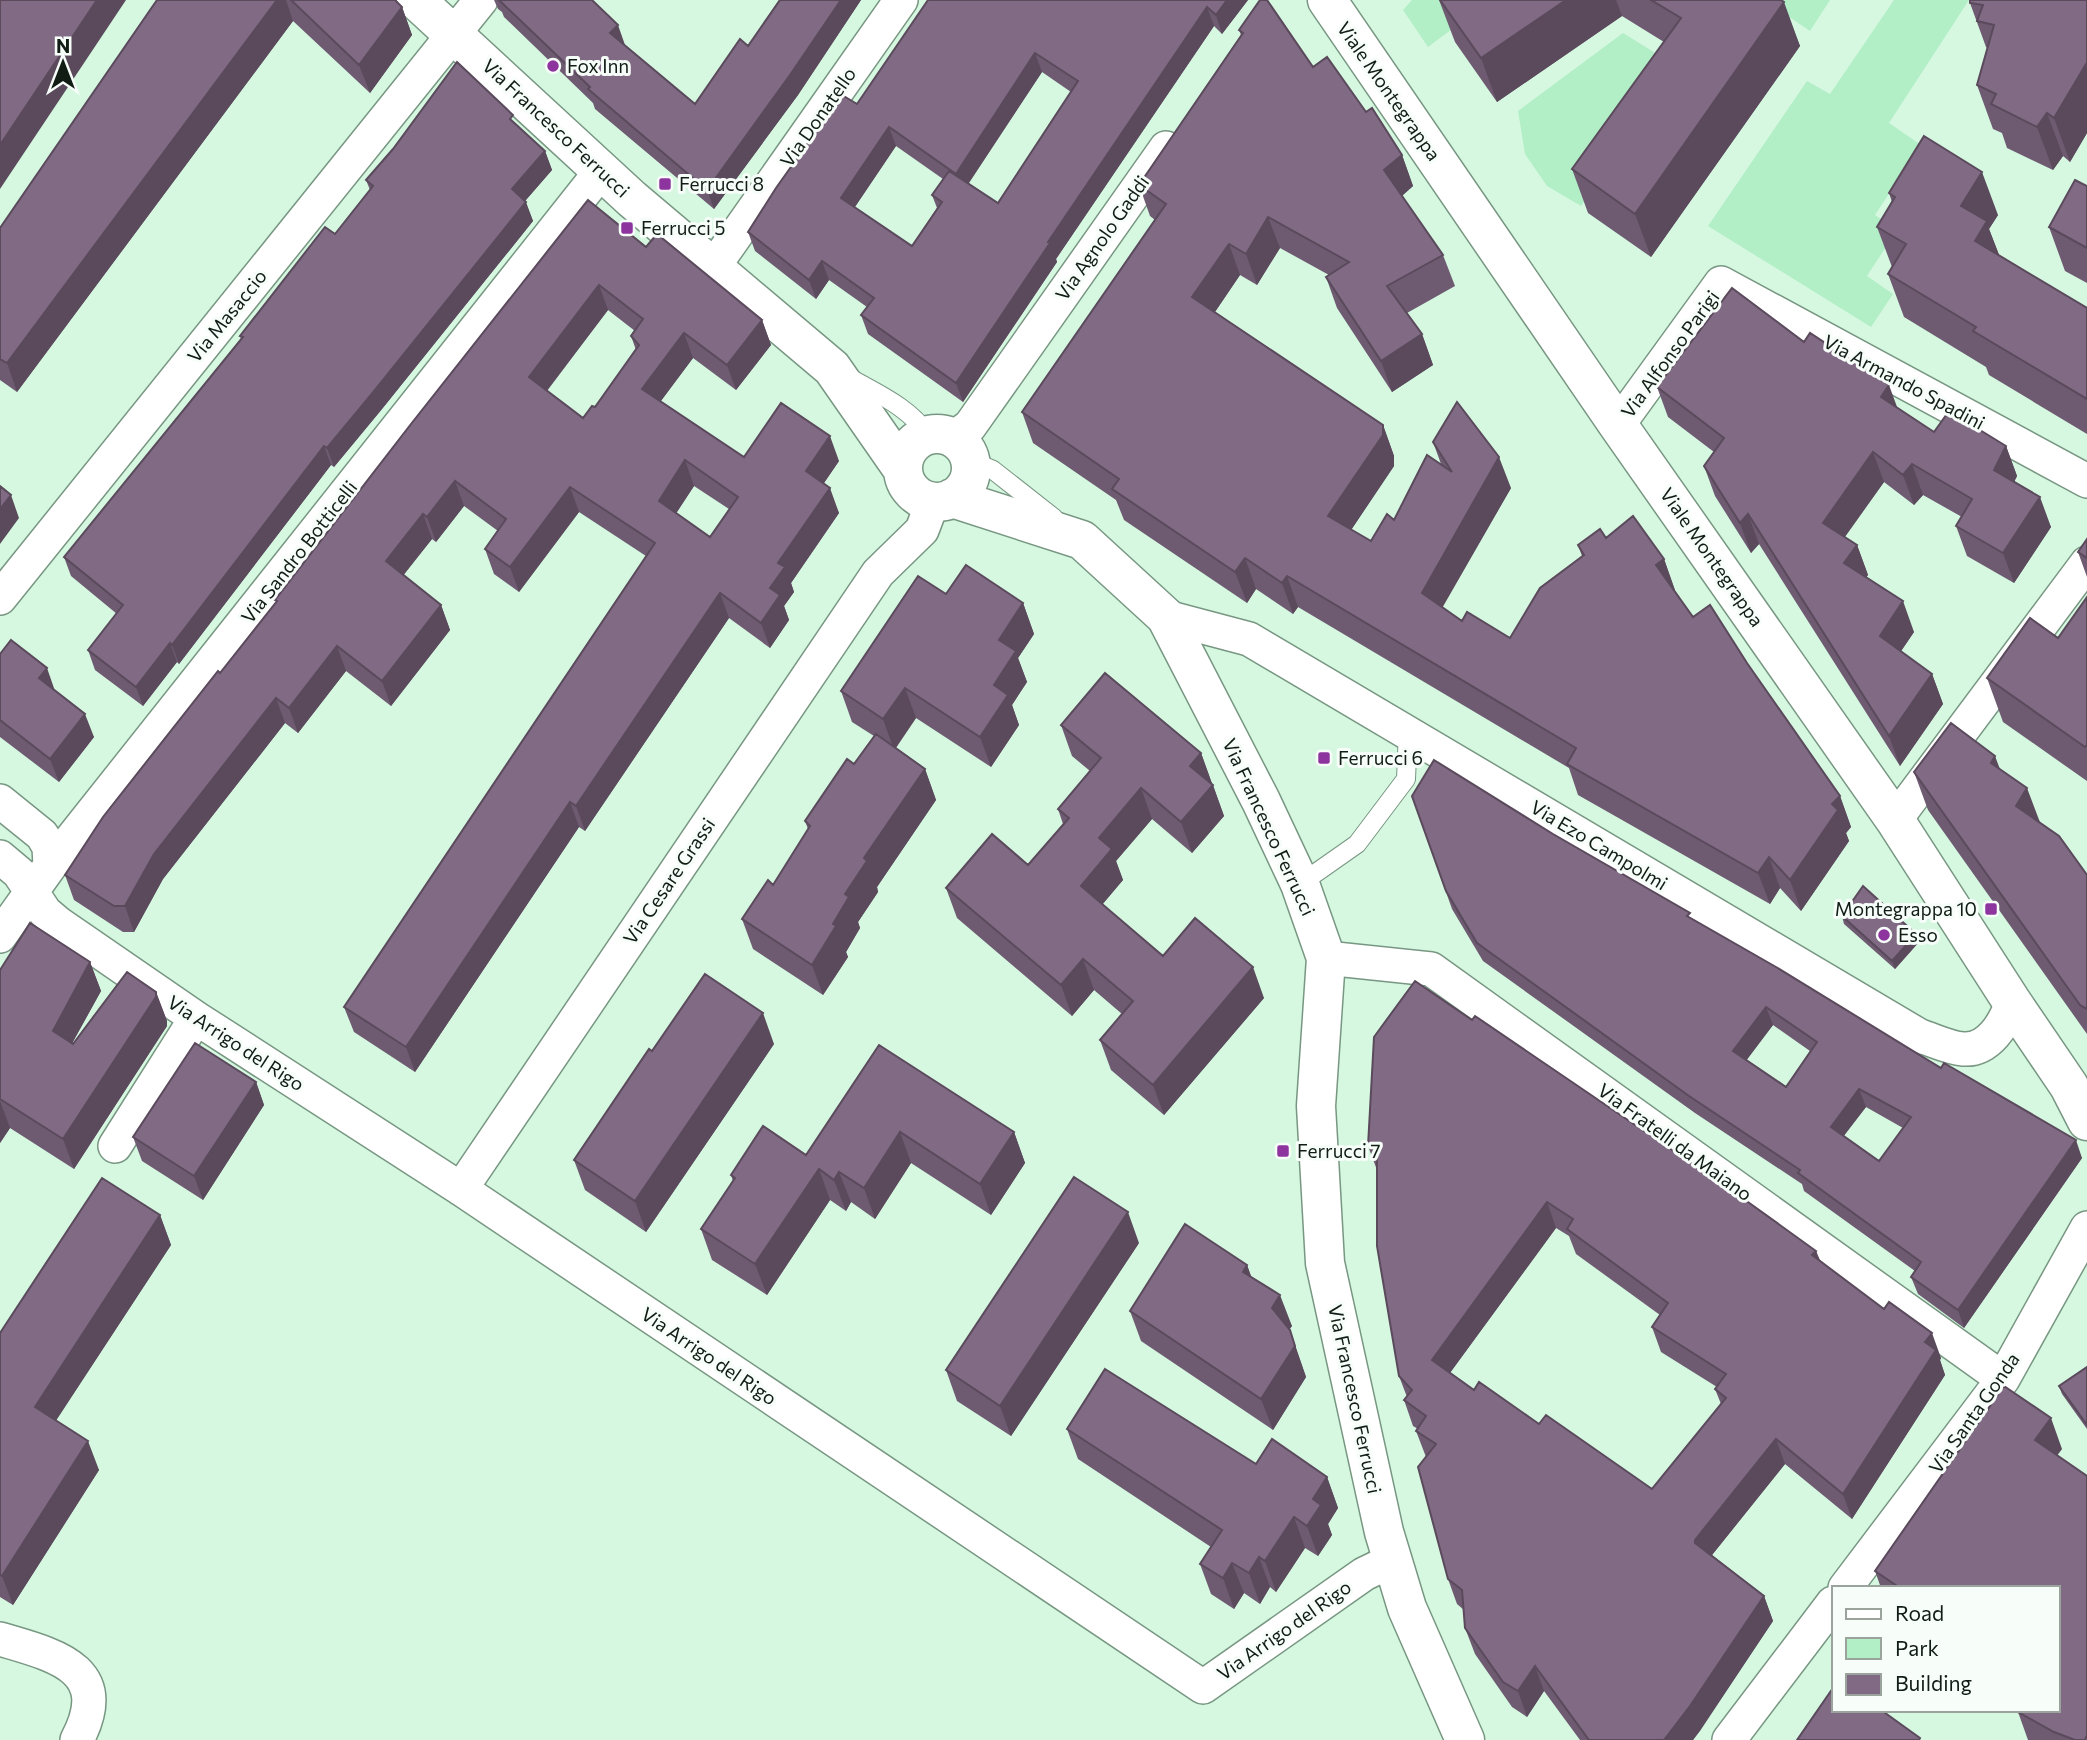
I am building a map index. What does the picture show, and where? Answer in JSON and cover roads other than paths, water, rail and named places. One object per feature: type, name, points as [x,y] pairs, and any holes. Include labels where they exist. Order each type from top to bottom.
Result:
[{"type":"street","name":"Via Francesco Ferrucci","points":[[416,0],[712,269],[832,368]]},
{"type":"street","name":"Via Masaccio","points":[[0,598],[481,0]]},
{"type":"street","name":"Via Donatello","points":[[712,269],[901,0]]},
{"type":"street","name":"Viale Montegrappa","points":[[1327,0],[1618,425],[1895,820],[2069,1086],[2087,1121]]},
{"type":"street","name":"Via Agnolo Gaddi","points":[[951,444],[970,426],[1183,123]]},
{"type":"street","name":"Via Sandro Botticelli","points":[[0,936],[41,879],[602,170]]},
{"type":"street","name":"Via Alfonso Parigi","points":[[1618,425],[1721,283]]},
{"type":"street","name":"Via Armando Spadini","points":[[1721,283],[2087,481]]},
{"type":"street","points":[[832,368],[926,491],[1082,540]]},
{"type":"street","points":[[918,439],[951,444],[971,473],[967,484],[962,491],[926,491],[904,458],[909,447],[918,439]]},
{"type":"street","name":"Via Cesare Grassi","points":[[461,1189],[878,573],[900,520],[926,491]]},
{"type":"street","name":"Via Francesco Ferrucci","points":[[1082,540],[1166,617],[1261,801],[1300,884],[1326,958],[1315,1106],[1325,1264],[1384,1532],[1408,1612],[1465,1740]]},
{"type":"street","points":[[1895,820],[2087,563]]},
{"type":"street","name":"Via Ezo Campolmi","points":[[1166,617],[1249,639],[1920,1035],[1965,1049],[1988,1042],[2006,1021],[2012,1002]]},
{"type":"street","points":[[0,801],[42,835],[48,847],[41,879],[0,898]]},
{"type":"street","name":"Via Arrigo del Rigo","points":[[0,857],[19,873],[41,879],[45,912],[58,923],[196,1018],[461,1189],[1202,1687],[1364,1574],[1393,1560]]},
{"type":"street","name":"Via Fratelli da Maiano","points":[[1326,958],[1431,969],[2003,1379]]},
{"type":"street","points":[[115,1146],[196,1018]]},
{"type":"street","name":"Via Santa Gonda","points":[[1846,1586],[2003,1379],[2087,1228]]},
{"type":"street","points":[[1729,1740],[1832,1604]]},
{"type":"street","points":[[0,1639],[52,1655],[74,1667],[86,1684],[89,1702],[78,1740]]},
{"type":"lane","name":"Via Francesco Ferrucci","points":[[832,368],[899,406],[951,444],[993,470],[1082,540]]},
{"type":"lane","points":[[1300,884],[1357,845],[1406,779],[1408,732]]},
{"type":"place","name":"Fox Inn","points":[[553,66]]},
{"type":"place","name":"Ferrucci 8","points":[[665,184]]},
{"type":"place","name":"Ferrucci 5","points":[[627,228]]},
{"type":"place","name":"Ferrucci 6","points":[[1324,758]]},
{"type":"place","name":"Montegrappa 10","points":[[1991,909]]},
{"type":"place","name":"Esso","points":[[1884,935]]},
{"type":"place","name":"Ferrucci 7","points":[[1283,1151]]}]
